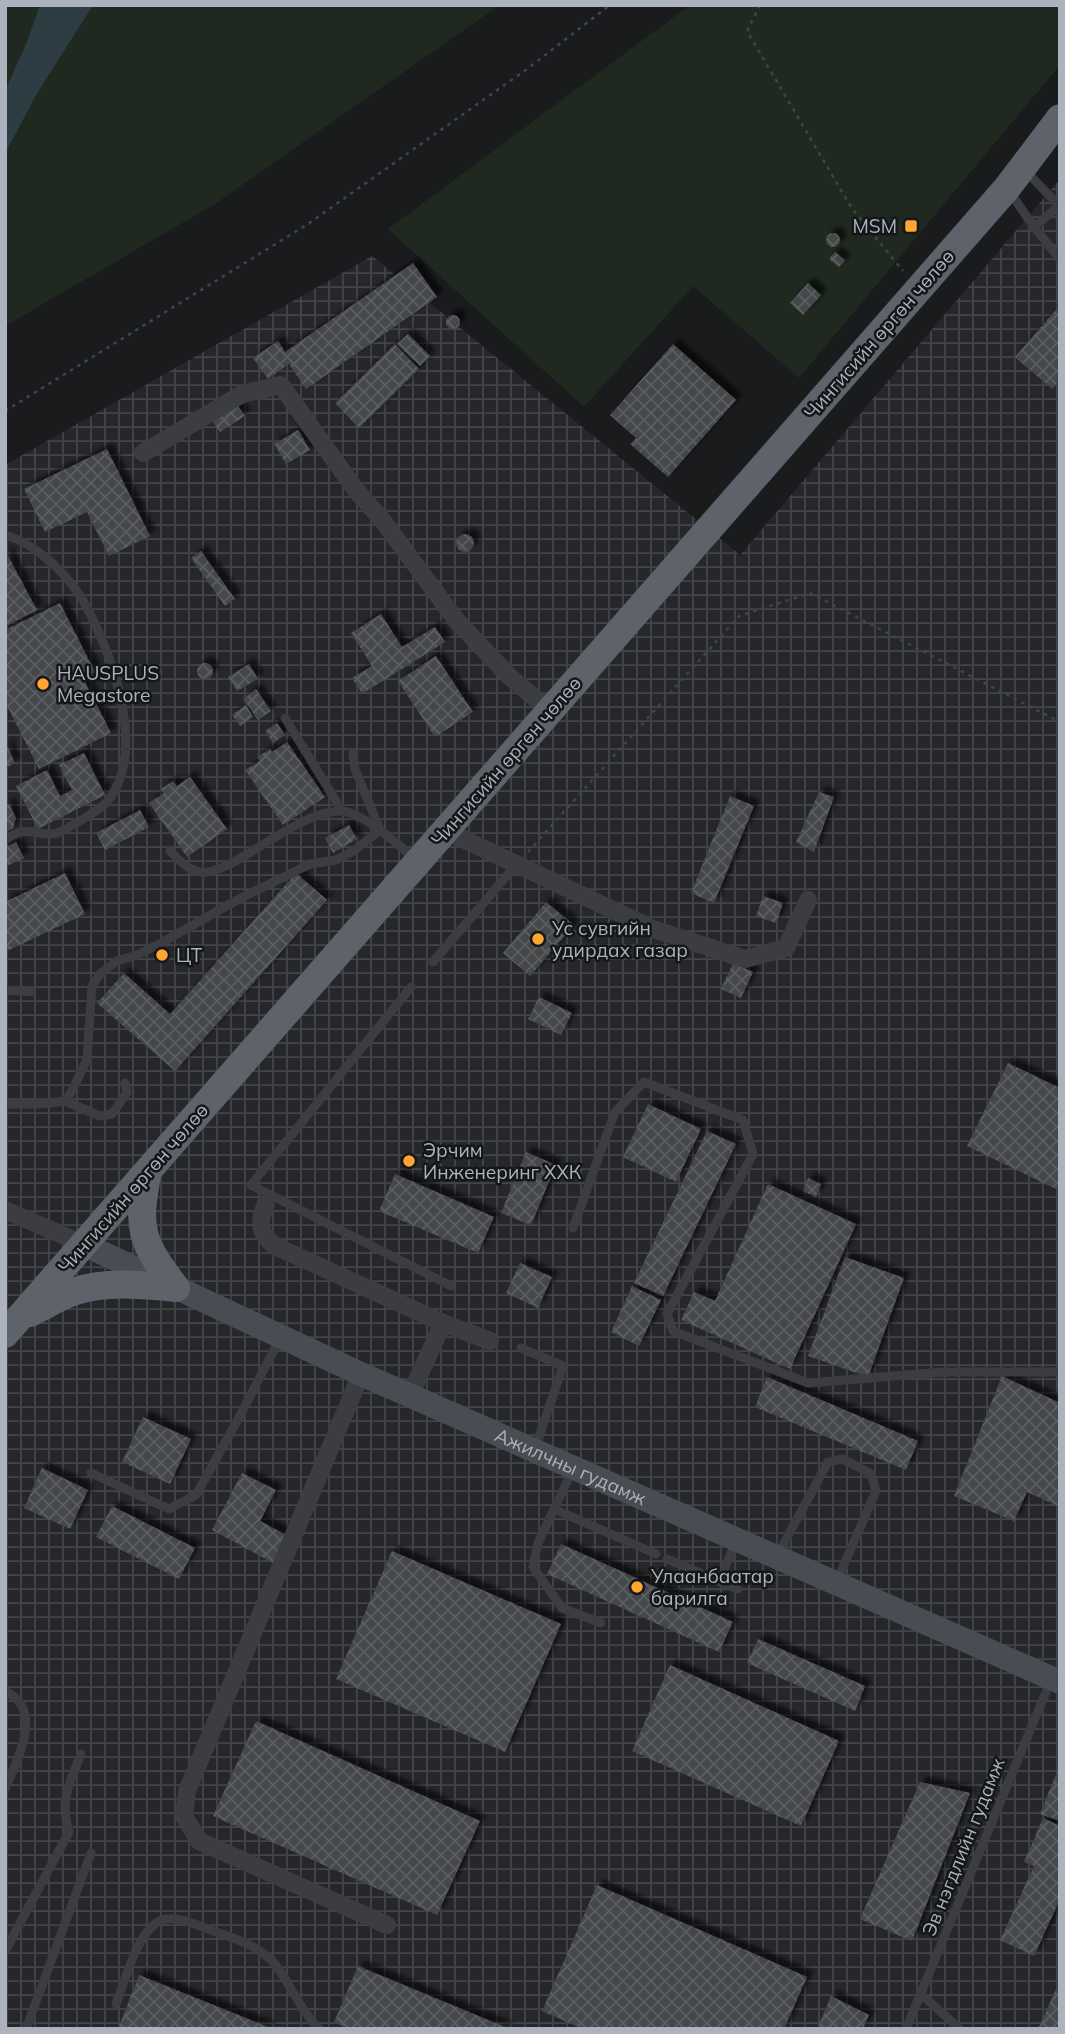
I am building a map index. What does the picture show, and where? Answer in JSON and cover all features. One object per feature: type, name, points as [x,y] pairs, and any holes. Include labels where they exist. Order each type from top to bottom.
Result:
[{"type":"highway","name":"Чингисийн өргөн чөлөө","points":[[1016,179],[1060,118]]},
{"type":"highway","name":"Чингисийн өргөн чөлөө","points":[[12,1326],[1016,179],[1060,136]]},
{"type":"highway","points":[[148,1170],[141,1206],[144,1233],[153,1257],[176,1288]]},
{"type":"highway","points":[[12,1326],[73,1292],[96,1286],[127,1284],[176,1288]]},
{"type":"main road","name":"Ажилчны гудамж","points":[[83,1244],[361,1374],[1056,1680]]},
{"type":"street","points":[[143,453],[242,394],[281,385],[355,489],[383,521],[456,620],[510,677],[550,711]]},
{"type":"street","points":[[444,830],[653,929],[745,959],[786,948],[808,900]]},
{"type":"street","points":[[266,1205],[260,1219],[261,1231],[275,1246],[443,1323],[490,1341]]},
{"type":"street","points":[[5,1210],[83,1244]]},
{"type":"street","points":[[410,1395],[443,1323]]},
{"type":"street","points":[[361,1374],[187,1791],[184,1816],[199,1841],[387,1925]]},
{"type":"lane","points":[[1016,179],[1059,206],[1034,227]]},
{"type":"lane","points":[[1016,179],[1034,227],[1060,259]]},
{"type":"lane","points":[[5,535],[16,538],[58,569],[81,598],[112,665],[126,733],[126,758],[120,781],[106,803],[55,834],[22,831],[5,839]]},
{"type":"lane","points":[[285,718],[342,811],[380,830],[417,862]]},
{"type":"lane","points":[[353,753],[355,768],[380,830]]},
{"type":"lane","points":[[170,852],[190,869],[210,872],[239,861],[319,814],[342,811]]},
{"type":"lane","points":[[65,1101],[87,1059],[92,985],[100,974],[117,961],[163,942],[237,900],[310,864],[336,860],[355,850],[380,830]]},
{"type":"lane","points":[[433,962],[516,865]]},
{"type":"lane","points":[[411,987],[251,1185],[451,1286]]},
{"type":"lane","points":[[5,990],[31,992]]},
{"type":"lane","points":[[573,1227],[615,1112],[643,1082],[743,1120],[753,1154],[667,1314],[673,1331],[808,1383],[943,1372],[1060,1372]]},
{"type":"lane","points":[[5,1104],[65,1101],[100,1116],[112,1114],[127,1092],[125,1083]]},
{"type":"lane","points":[[92,1473],[169,1509],[196,1495],[281,1336]]},
{"type":"lane","points":[[521,1348],[563,1366],[535,1451]]},
{"type":"lane","points":[[776,1557],[828,1462],[843,1459],[871,1474],[876,1491],[836,1584]]},
{"type":"lane","points":[[574,1468],[538,1543],[533,1567],[562,1608],[601,1623]]},
{"type":"lane","points":[[554,1509],[656,1554]]},
{"type":"lane","points":[[719,1582],[737,1540]]},
{"type":"lane","points":[[667,1559],[738,1589]]},
{"type":"lane","name":"Эв нэгдлийн гудамж","points":[[906,2029],[1056,1680]]},
{"type":"lane","points":[[5,1691],[23,1704],[26,1738],[5,1789]]},
{"type":"lane","points":[[5,1951],[69,1832],[64,1816],[64,1799],[81,1754]]},
{"type":"lane","points":[[26,2029],[91,1853]]},
{"type":"lane","points":[[116,2004],[143,1936],[155,1924],[166,1919],[230,1936],[258,1950],[272,1961],[292,1987],[315,2027]]},
{"type":"lane","points":[[921,1994],[960,2029]]},
{"type":"path","points":[[5,411],[308,224],[527,69],[610,5]]},
{"type":"path","points":[[760,5],[747,30],[851,207],[918,291]]},
{"type":"path","points":[[516,865],[739,616],[810,593],[1060,722]]},
{"type":"shaded area","points":[[40,5],[93,5],[36,95],[5,154],[5,91]]},
{"type":"shaded area","points":[[1060,179],[1060,2029],[5,2029],[5,465],[372,256],[740,555]]},
{"type":"green space","points":[[5,5],[500,5],[215,204],[5,326]]},
{"type":"green space","points":[[690,5],[1060,5],[1060,65],[799,378],[693,286],[584,407],[388,229]]},
{"type":"building","points":[[830,233],[836,233],[840,240],[836,247],[830,247],[826,243],[826,237]]},
{"type":"building","points":[[835,252],[845,260],[839,267],[829,259]]},
{"type":"building","points":[[413,263],[437,297],[306,389],[289,364],[268,379],[253,358],[278,341],[285,352]]},
{"type":"building","points":[[808,283],[821,295],[803,315],[790,303]]},
{"type":"building","points":[[1060,305],[1060,379],[1052,389],[1015,357]]},
{"type":"building","points":[[450,315],[456,315],[460,322],[456,329],[450,329],[446,325],[446,319]]},
{"type":"building","points":[[408,334],[430,356],[420,366],[397,344]]},
{"type":"building","points":[[395,344],[419,369],[359,428],[335,403]]},
{"type":"building","points":[[673,344],[736,400],[668,477],[630,444],[636,438],[610,415]]},
{"type":"building","points":[[236,403],[245,416],[220,432],[212,420]]},
{"type":"building","points":[[298,430],[310,450],[286,464],[274,444]]},
{"type":"building","points":[[107,449],[150,536],[109,556],[87,512],[45,532],[24,489]]},
{"type":"building","points":[[465,534],[471,537],[474,543],[471,549],[465,552],[459,549],[456,543],[459,537]]},
{"type":"building","points":[[201,551],[235,599],[225,606],[191,558]]},
{"type":"building","points":[[7,554],[37,610],[8,625],[5,619]]},
{"type":"building","points":[[60,603],[95,672],[83,678],[111,733],[39,769],[5,702],[5,630]]},
{"type":"building","points":[[381,614],[402,647],[435,627],[445,642],[362,694],[352,678],[372,666],[351,633]]},
{"type":"building","points":[[436,656],[473,712],[435,737],[398,681]]},
{"type":"building","points":[[205,663],[213,671],[205,679],[197,671]]},
{"type":"building","points":[[249,664],[258,679],[237,691],[228,677]]},
{"type":"building","points":[[256,689],[271,711],[258,720],[243,699]]},
{"type":"building","points":[[246,705],[253,717],[240,726],[232,715]]},
{"type":"building","points":[[277,723],[285,735],[273,743],[265,731]]},
{"type":"building","points":[[5,742],[15,763],[5,768]]},
{"type":"building","points":[[287,742],[325,797],[283,825],[245,770],[260,761],[257,757],[270,749],[272,752]]},
{"type":"building","points":[[84,753],[105,795],[38,829],[16,786],[47,770],[60,796],[72,790],[59,765]]},
{"type":"building","points":[[190,777],[227,829],[187,857],[149,803],[164,793],[161,789],[173,781],[177,786]]},
{"type":"building","points":[[819,792],[834,797],[814,852],[796,842]]},
{"type":"building","points":[[730,796],[754,806],[714,903],[691,893]]},
{"type":"building","points":[[9,804],[16,818],[13,828],[5,832],[5,806]]},
{"type":"building","points":[[140,810],[149,827],[105,850],[96,833]]},
{"type":"building","points":[[349,825],[357,839],[333,853],[325,838]]},
{"type":"building","points":[[16,842],[24,858],[5,867],[5,848]]},
{"type":"building","points":[[65,873],[85,914],[5,952],[5,902]]},
{"type":"building","points":[[296,873],[327,900],[175,1071],[97,1003],[124,973],[170,1014]]},
{"type":"building","points":[[763,896],[783,903],[776,923],[756,916]]},
{"type":"building","name":"Ус сувгийн удирдах газар","points":[[546,902],[574,925],[530,976],[503,953]]},
{"type":"building","points":[[733,963],[753,972],[741,998],[721,989]]},
{"type":"building","points":[[539,997],[572,1013],[561,1035],[528,1019]]},
{"type":"building","points":[[1008,1063],[1060,1088],[1060,1191],[967,1146]]},
{"type":"building","points":[[648,1104],[701,1129],[676,1182],[623,1157]]},
{"type":"building","points":[[707,1131],[736,1144],[663,1296],[634,1283]]},
{"type":"building","points":[[526,1152],[556,1165],[531,1225],[501,1213]]},
{"type":"building","points":[[395,1174],[494,1217],[478,1253],[379,1211]]},
{"type":"building","points":[[808,1178],[821,1184],[816,1197],[803,1191]]},
{"type":"building","points":[[768,1184],[856,1224],[790,1369],[681,1320],[694,1292],[715,1301]]},
{"type":"building","points":[[845,1257],[904,1278],[868,1377],[808,1356]]},
{"type":"building","points":[[520,1263],[552,1277],[538,1308],[506,1293]]},
{"type":"building","points":[[632,1286],[661,1300],[639,1346],[611,1332]]},
{"type":"building","points":[[1002,1376],[1060,1403],[1060,1507],[1027,1492],[1014,1521],[954,1496]]},
{"type":"building","points":[[767,1377],[918,1441],[906,1470],[755,1407]]},
{"type":"building","points":[[143,1417],[191,1439],[170,1484],[122,1462]]},
{"type":"building","points":[[42,1468],[88,1490],[70,1529],[24,1508]]},
{"type":"building","points":[[242,1473],[276,1490],[260,1521],[290,1537],[275,1564],[212,1530]]},
{"type":"building","points":[[112,1506],[195,1548],[179,1579],[96,1537]]},
{"type":"building","points":[[561,1544],[733,1622],[719,1652],[547,1574]]},
{"type":"building","points":[[392,1551],[561,1624],[505,1752],[336,1679]]},
{"type":"building","points":[[758,1639],[865,1686],[855,1711],[747,1663]]},
{"type":"building","points":[[670,1665],[839,1741],[801,1826],[632,1751]]},
{"type":"building","points":[[256,1721],[480,1821],[437,1915],[213,1816]]},
{"type":"building","points":[[1060,1764],[1060,1821],[1040,1814]]},
{"type":"building","points":[[920,1782],[970,1793],[912,1941],[860,1919]]},
{"type":"building","points":[[1043,1818],[1060,1826],[1060,1899],[1034,1956],[1000,1940],[1034,1866],[1024,1862]]},
{"type":"building","points":[[597,1885],[807,1977],[784,2029],[583,2029],[542,2011]]},
{"type":"building","points":[[358,1966],[510,2029],[350,2029],[334,2022]]},
{"type":"building","points":[[139,1975],[273,2029],[118,2029]]},
{"type":"building","points":[[1060,1980],[1060,2029],[1038,2029]]},
{"type":"building","points":[[831,1996],[869,2015],[863,2029],[817,2029]]},
{"type":"place","name":"MSM","points":[[911,226]]},
{"type":"place","name":"HAUSPLUS Megastore","points":[[43,684]]},
{"type":"place","name":"Ус сувгийн удирдах газар","points":[[538,939]]},
{"type":"place","name":"ЦТ","points":[[162,955]]},
{"type":"place","name":"Эрчим Инженеринг ХХК","points":[[409,1161]]},
{"type":"place","name":"Улаанбаатар барилга","points":[[637,1587]]}]
